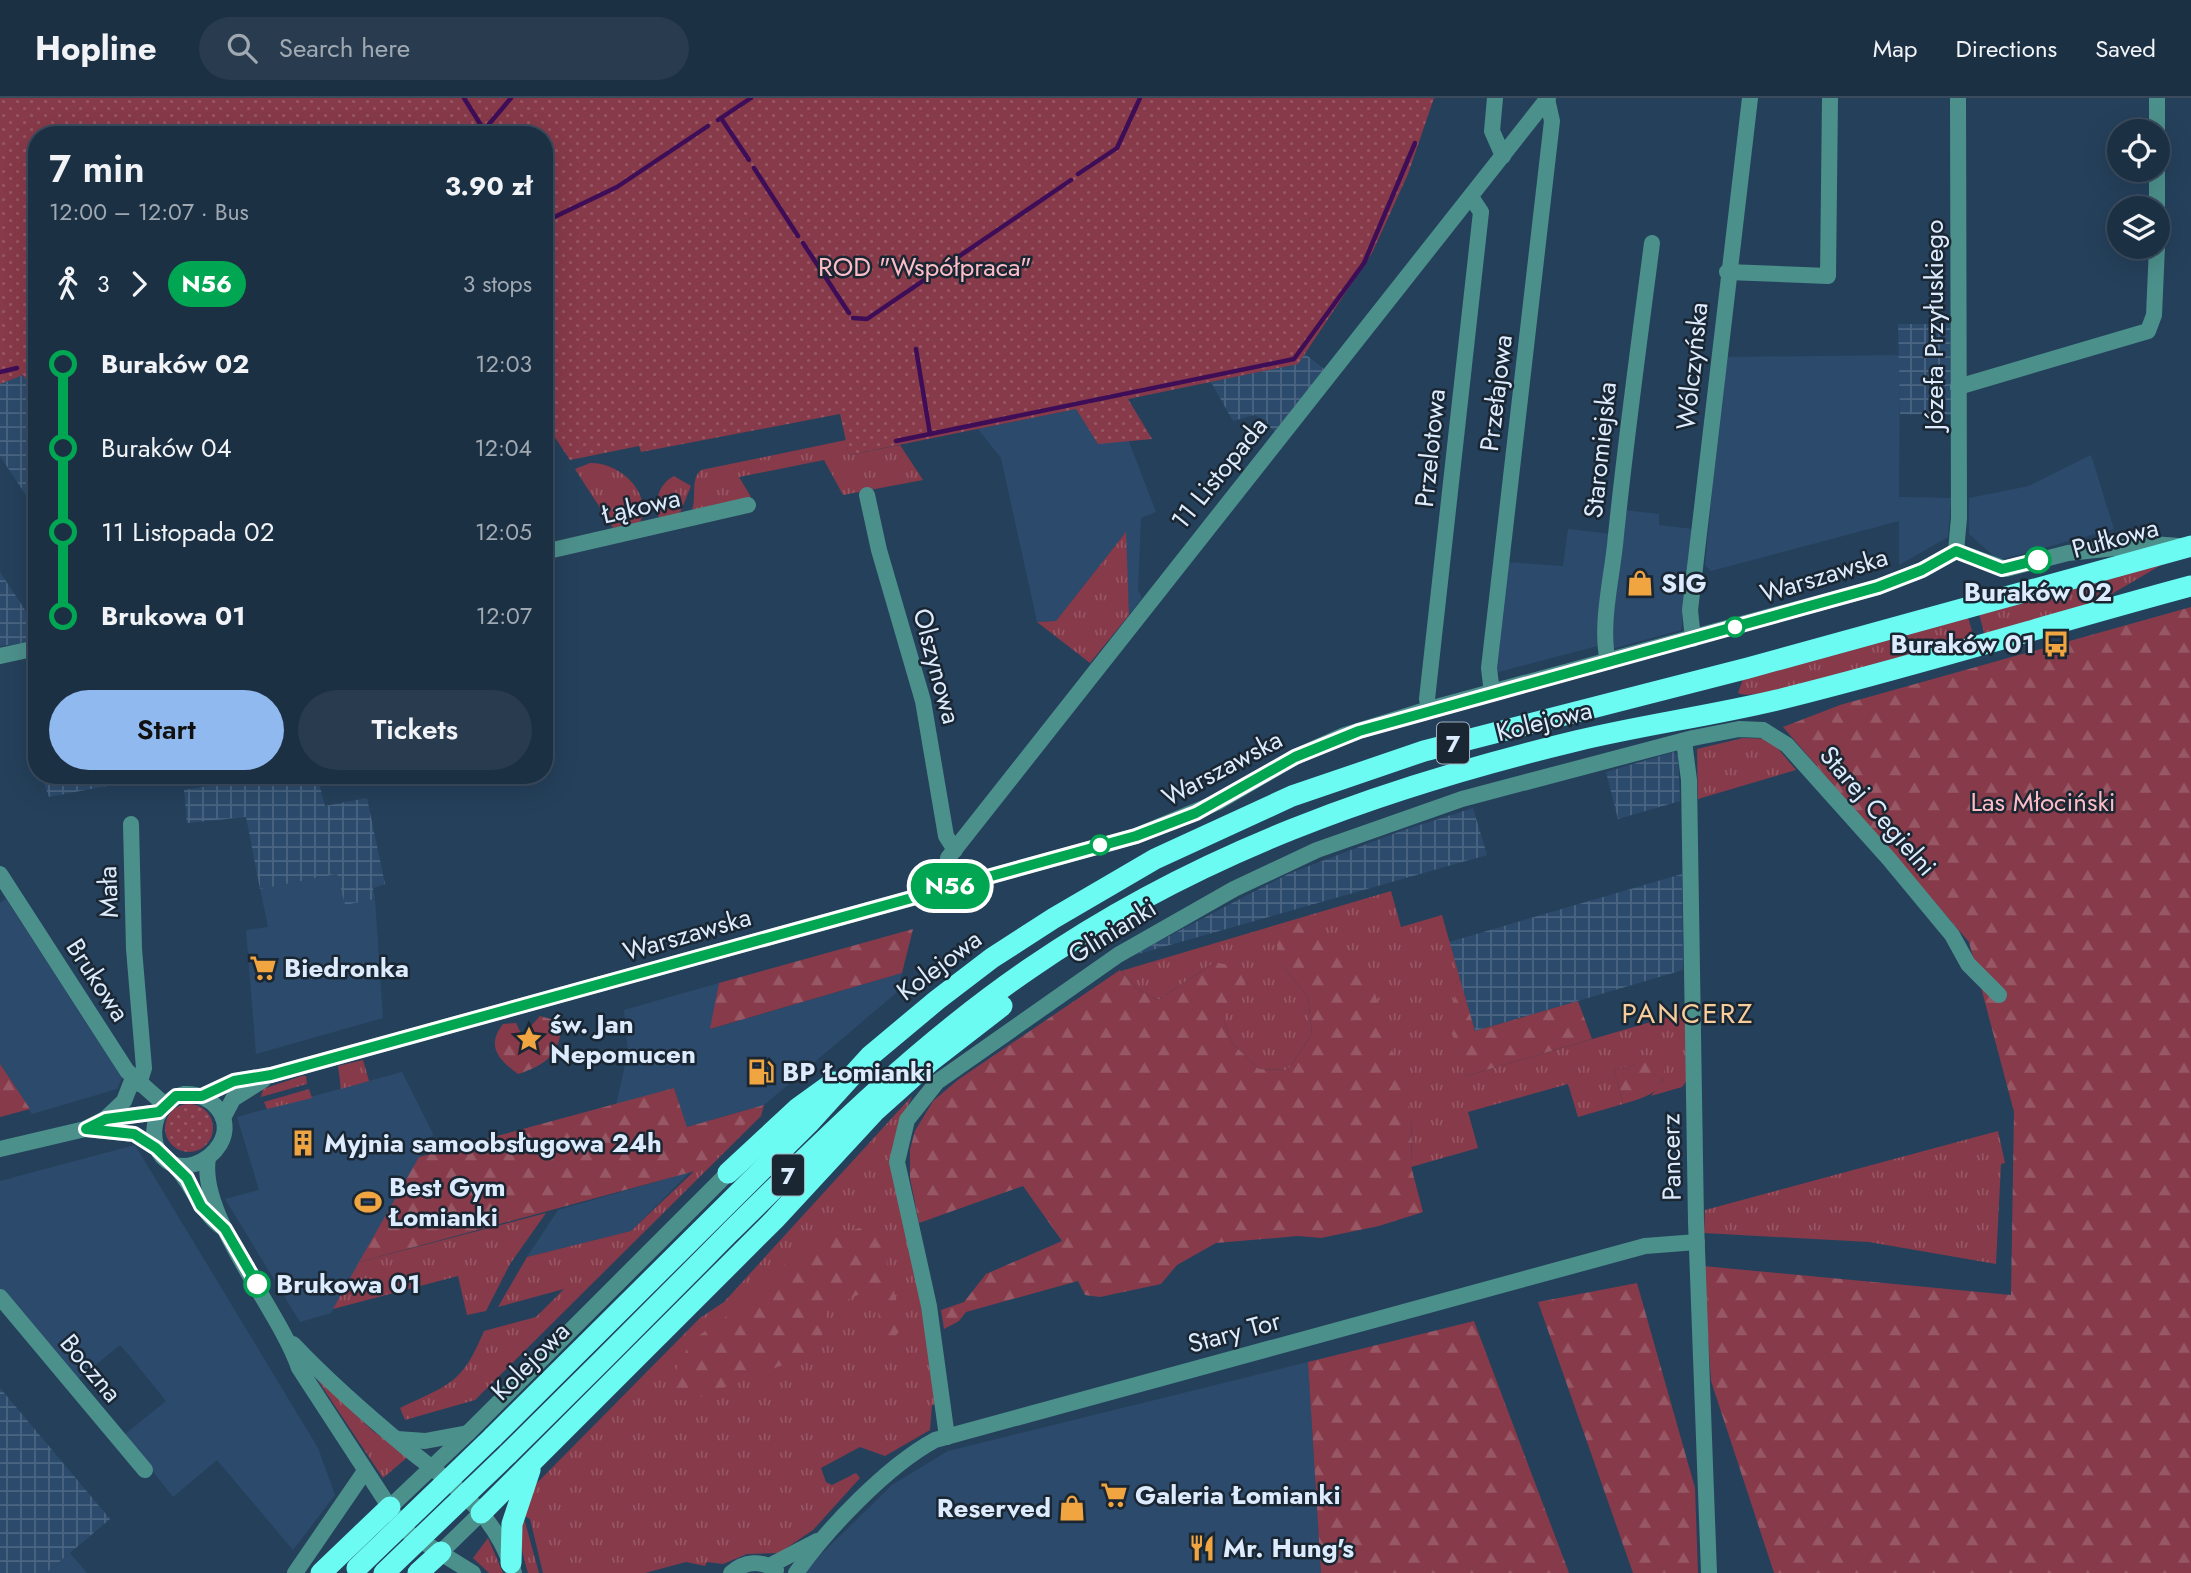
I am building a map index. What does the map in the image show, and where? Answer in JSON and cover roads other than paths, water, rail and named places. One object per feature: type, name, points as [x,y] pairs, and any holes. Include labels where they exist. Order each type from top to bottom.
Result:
[{"type":"highway","name":"Pułkowa","points":[[1730,673],[2191,546]]},
{"type":"highway","name":"Kolejowa","points":[[384,1573],[508,1454],[859,1105],[958,1021],[1031,967],[1093,927],[1217,861],[1360,802],[1524,754],[1802,693],[2191,586]]},
{"type":"highway","name":"Kolejowa","points":[[354,1571],[810,1122],[870,1056],[937,999],[1054,918],[1213,830],[1327,783],[1424,751],[1730,673]]},
{"type":"highway","points":[[481,1513],[817,1175],[874,1112],[931,1061],[1022,991],[1093,927]]},
{"type":"highway","points":[[727,1173],[798,1108],[870,1056]]},
{"type":"highway","points":[[512,1568],[512,1524],[533,1462]]},
{"type":"highway","points":[[321,1573],[390,1507]]},
{"type":"highway","points":[[418,1573],[441,1552]]},
{"type":"street","points":[[1495,98],[1492,131],[1503,156]]},
{"type":"street","name":"Wólczyńska","points":[[1693,639],[1690,618],[1694,575],[1727,272],[1750,98]]},
{"type":"street","points":[[1727,272],[1828,276],[1830,98]]},
{"type":"street","name":"Józefa Przyłuskiego","points":[[1956,551],[1958,98]]},
{"type":"street","points":[[2157,98],[2157,119]]},
{"type":"street","name":"11 Listopada","points":[[954,850],[1548,99]]},
{"type":"street","name":"Przełajowa","points":[[1492,693],[1489,668],[1552,121],[1548,99]]},
{"type":"street","name":"Przelotowa","points":[[1429,709],[1427,699],[1481,212],[1471,197]]},
{"type":"street","name":"Staromiejska","points":[[1608,662],[1605,641],[1614,548],[1652,243]]},
{"type":"street","points":[[1958,387],[2148,331],[2154,315],[2156,259]]},
{"type":"street","name":"Olszynowa","points":[[867,495],[879,550],[923,701],[946,836],[954,850]]},
{"type":"street","name":"Łąkowa","points":[[553,550],[748,505]]},
{"type":"street","points":[[1956,551],[2006,569],[2068,553],[2152,544],[2191,546]]},
{"type":"street","name":"Warszawska","points":[[202,1096],[234,1081],[271,1075],[1155,830],[1218,802],[1314,748],[1429,709],[1878,587],[1922,570],[1956,551]]},
{"type":"street","points":[[0,656],[28,650]]},
{"type":"street","name":"Starej Cegielni","points":[[1684,741],[1746,729],[1763,730],[1782,740],[1889,859],[1952,935],[1968,964],[1999,995]]},
{"type":"street","name":"Pancerz","points":[[1684,741],[1689,789],[1697,1242],[1709,1573]]},
{"type":"street","name":"Glinianki","points":[[947,1437],[929,1306],[897,1163],[907,1120],[931,1088],[1118,955],[1234,889],[1317,849],[1456,801],[1684,741]]},
{"type":"street","name":"Mała","points":[[131,824],[134,949],[144,1070],[136,1081]]},
{"type":"street","points":[[953,885],[948,858],[954,850]]},
{"type":"street","name":"Brukowa","points":[[0,874],[136,1081],[161,1108]]},
{"type":"street","name":"Warszawska","points":[[223,1118],[233,1099],[271,1075]]},
{"type":"street","points":[[106,1119],[127,1098],[136,1081]]},
{"type":"street","points":[[0,1149],[86,1129],[106,1119],[161,1108],[184,1094],[202,1096],[212,1101],[223,1118],[223,1139],[208,1158],[188,1166],[174,1165]]},
{"type":"street","points":[[156,1148],[154,1133],[161,1108]]},
{"type":"street","points":[[86,1129],[134,1134],[156,1148],[187,1178],[211,1218],[225,1229]]},
{"type":"street","points":[[208,1158],[208,1181],[225,1229],[289,1340],[299,1368],[365,1471],[411,1535],[473,1573]]},
{"type":"street","points":[[390,1507],[434,1467],[727,1173]]},
{"type":"street","name":"Stary Tor","points":[[796,1573],[820,1540],[903,1461],[925,1446],[947,1437],[1644,1245],[1697,1242]]},
{"type":"street","name":"Boczna","points":[[0,1297],[145,1470]]},
{"type":"street","points":[[289,1340],[333,1385],[454,1484],[481,1513],[512,1568]]},
{"type":"street","points":[[397,1438],[425,1441],[468,1433]]},
{"type":"street","points":[[295,1573],[365,1471]]},
{"type":"street","points":[[441,1552],[481,1513]]},
{"type":"street","name":"Stary Tor","points":[[731,1573],[749,1563],[774,1569],[820,1540]]},
{"type":"waterway","points":[[464,98],[482,126]]},
{"type":"waterway","points":[[487,126],[511,98]]},
{"type":"waterway","points":[[718,120],[751,98]]},
{"type":"waterway","points":[[1078,174],[1117,148],[1140,98]]},
{"type":"waterway","points":[[721,118],[749,160]]},
{"type":"waterway","points":[[553,218],[617,187],[708,126]]},
{"type":"waterway","points":[[896,441],[1294,359],[1364,263],[1415,143]]},
{"type":"waterway","points":[[754,168],[798,236]]},
{"type":"waterway","points":[[853,318],[867,319],[1071,180]]},
{"type":"waterway","points":[[803,243],[849,313]]},
{"type":"waterway","points":[[916,349],[930,434]]},
{"type":"waterway","points":[[0,372],[17,368]]},
{"type":"place","name":"Buraków 02","points":[[2038,560]]},
{"type":"place","name":"SIG","points":[[1640,583]]},
{"type":"place","name":"Buraków 01","points":[[2056,644]]},
{"type":"place","name":"Biedronka","points":[[263,968]]},
{"type":"place","name":"św. Jan Nepomucen","points":[[529,1039]]},
{"type":"place","name":"BP Łomianki","points":[[761,1072]]},
{"type":"place","name":"Myjnia samoobsługowa 24h","points":[[303,1143]]},
{"type":"place","name":"Best Gym Łomianki","points":[[368,1202]]},
{"type":"place","name":"Brukowa 01","points":[[257,1284]]},
{"type":"place","name":"Galeria Łomianki","points":[[1114,1495]]},
{"type":"place","name":"Reserved","points":[[1072,1508]]},
{"type":"place","name":"Mr. Hung's","points":[[1202,1548]]},
{"type":"district","name":"PANCERZ","points":[[1688,1013]]},
{"type":"park label","name":"ROD \"Współpraca\"","points":[[925,267]]},
{"type":"park label","name":"Las Młociński","points":[[2043,802]]}]
